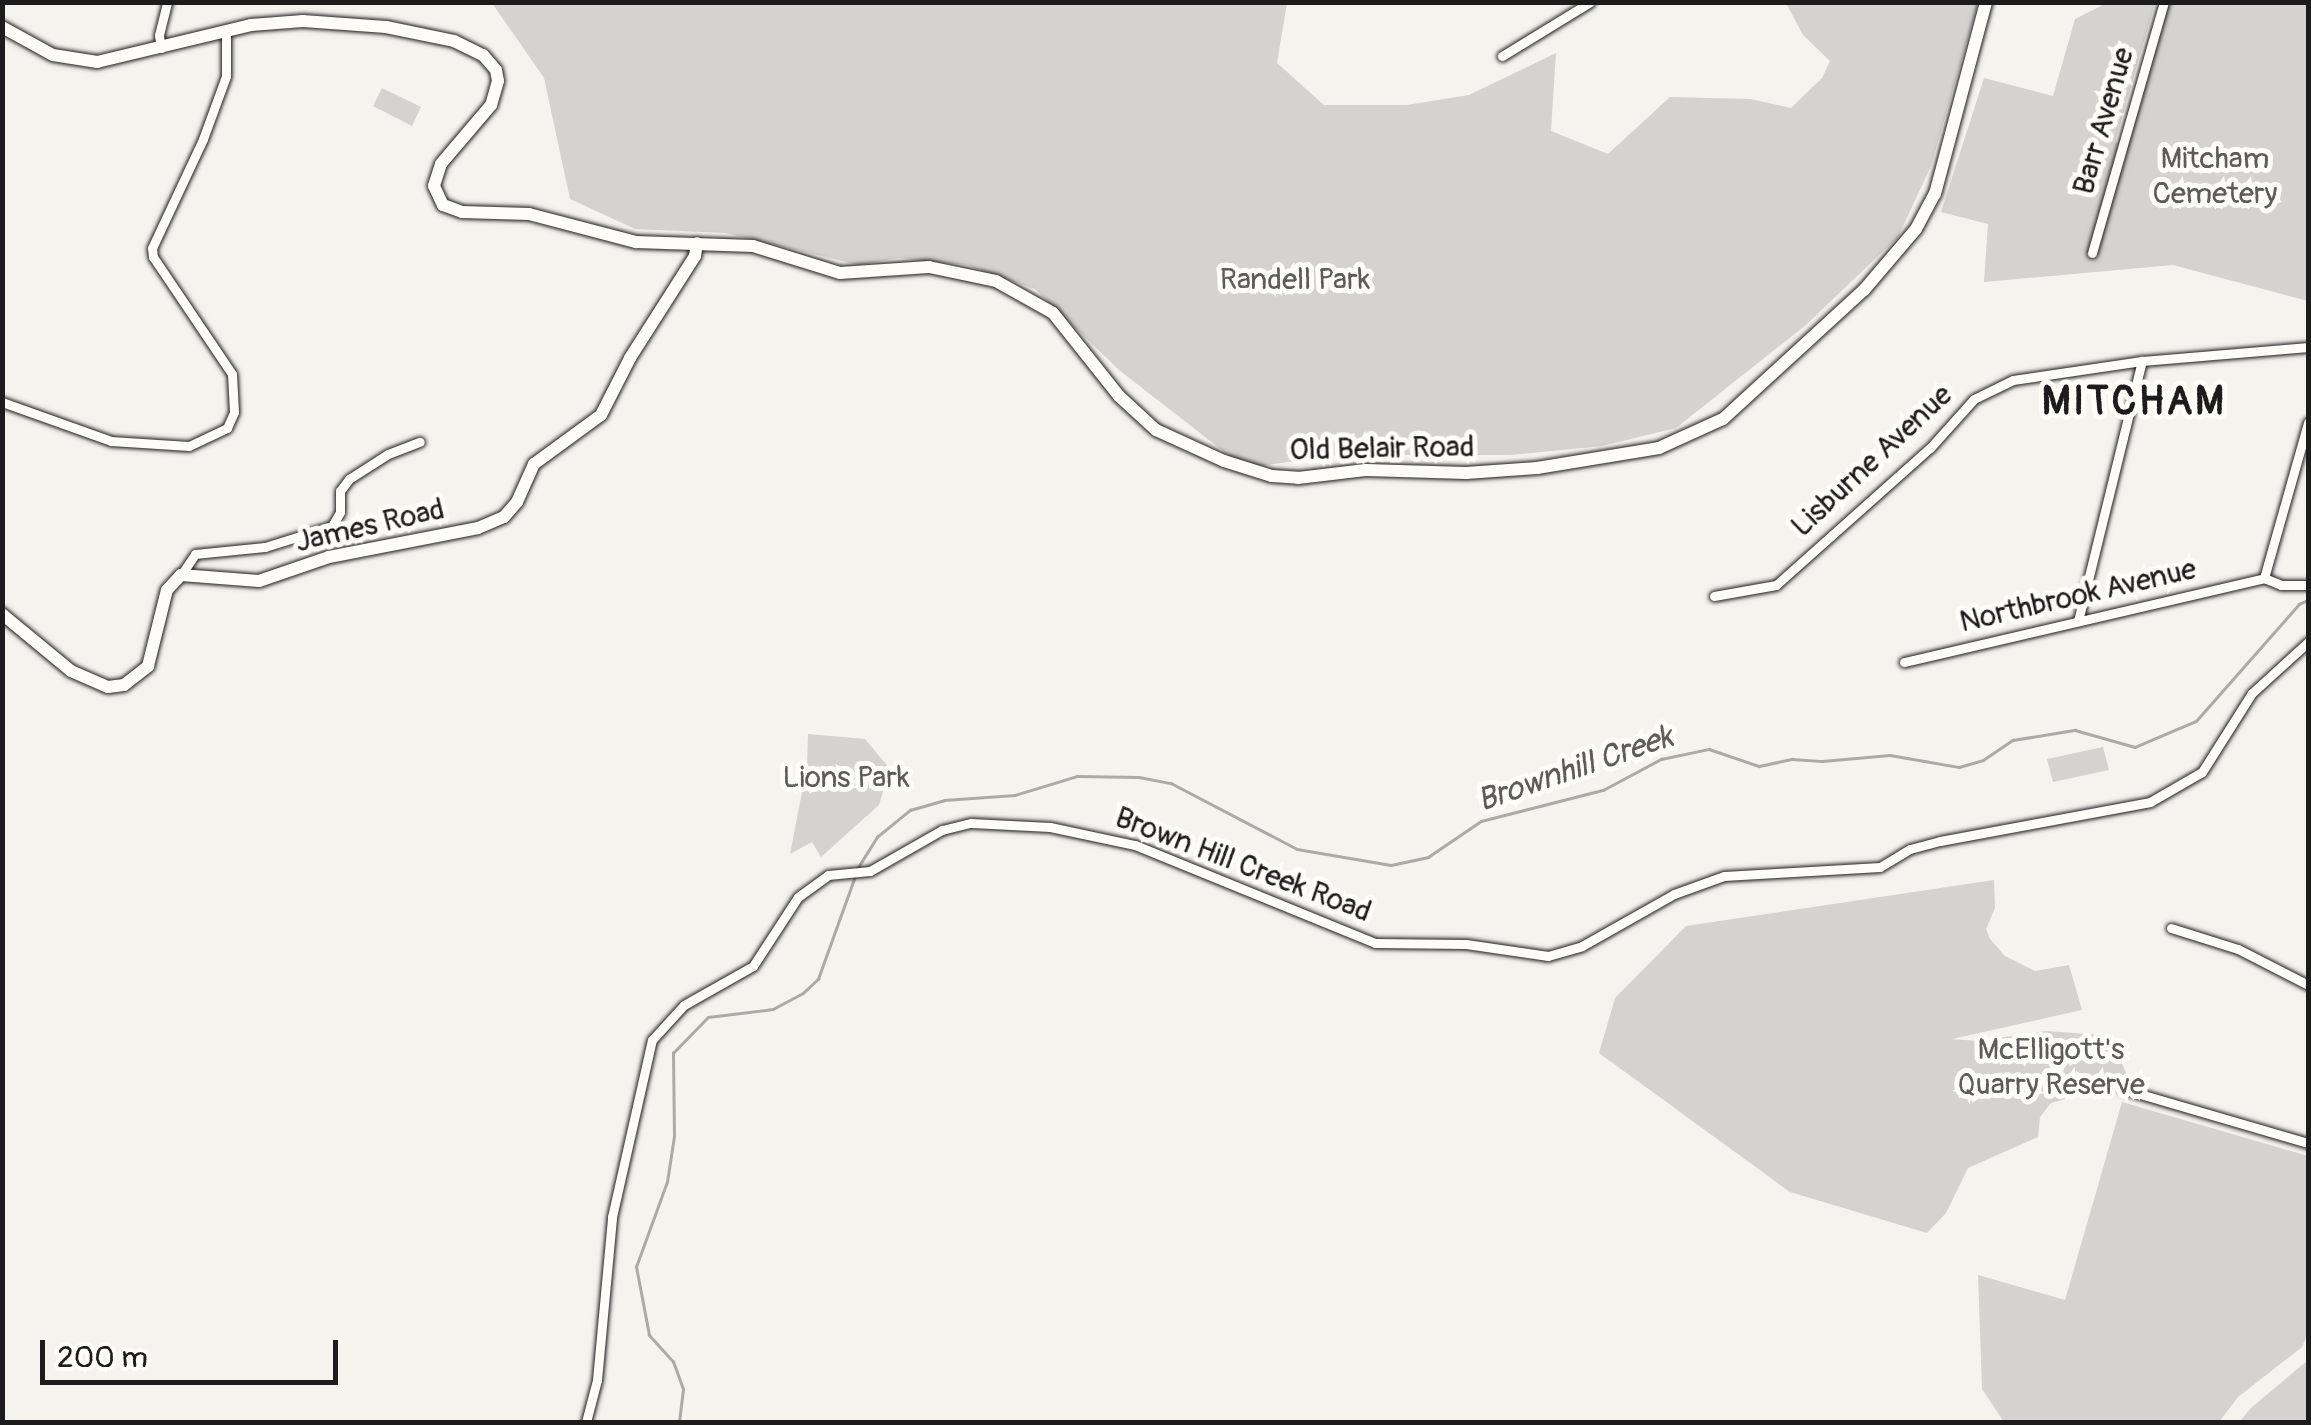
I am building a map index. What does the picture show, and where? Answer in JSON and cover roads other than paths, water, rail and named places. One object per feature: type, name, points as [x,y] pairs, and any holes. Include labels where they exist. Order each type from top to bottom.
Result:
[{"type":"main road","name":"Old Belair Road","points":[[2,28],[37,48],[73,60],[98,62],[226,32],[303,22],[386,27],[454,41],[483,55],[496,70],[498,81],[491,105],[440,164],[434,186],[443,205],[462,212],[529,214],[636,242],[754,246],[840,273],[930,267],[996,281],[1053,312],[1120,396],[1156,430],[1224,461],[1272,476],[1366,470],[1484,472],[1659,448],[1724,419],[1902,250],[1935,194],[1986,2]]},
{"type":"main road","name":"James Road","points":[[181,575],[259,580],[329,557],[478,528],[504,516],[517,502],[534,464],[601,414],[630,358],[694,256],[697,242]]},
{"type":"main road","points":[[2,614],[71,671],[108,687],[124,685],[148,666],[167,590],[181,575]]},
{"type":"street","points":[[162,48],[158,35],[167,2]]},
{"type":"street","points":[[1502,56],[1590,2]]},
{"type":"street","name":"Barr Avenue","points":[[2092,253],[2164,2]]},
{"type":"street","points":[[2,402],[111,441],[189,446],[227,428],[234,412],[232,374],[152,257],[152,248],[203,140],[226,76],[226,32]]},
{"type":"street","name":"Lisburne Avenue","points":[[1714,596],[1776,585],[1930,448],[1974,399],[2013,380],[2142,361],[2308,347]]},
{"type":"street","points":[[2078,621],[2142,361]]},
{"type":"street","points":[[2308,422],[2264,578],[2281,586],[2308,585]]},
{"type":"street","points":[[181,575],[195,554],[265,547],[332,526],[340,512],[340,491],[348,480],[388,454],[420,442]]},
{"type":"street","name":"Northbrook Avenue","points":[[1904,662],[2264,578]]},
{"type":"street","name":"Brown Hill Creek Road","points":[[586,1422],[598,1380],[612,1217],[652,1040],[684,1005],[753,966],[798,897],[816,881],[841,872],[870,870],[942,830],[971,824],[1050,826],[1134,844],[1375,943],[1466,944],[1548,956],[1582,946],[1674,894],[1724,876],[1880,867],[1910,849],[1940,841],[2150,802],[2202,772],[2252,693],[2308,642]]},
{"type":"street","points":[[2171,928],[2238,949],[2308,985]]},
{"type":"street","points":[[2123,1090],[2308,1142]]},
{"type":"waterway","name":"Brownhill Creek","points":[[857,869],[877,837],[910,810],[944,800],[1015,795],[1077,776],[1139,777],[1171,783],[1297,849],[1391,865],[1428,857],[1481,821],[1603,790],[1661,759],[1709,749],[1759,766],[1792,759],[1822,761],[1890,755],[1959,767],[1983,760],[2013,740],[2075,730],[2135,747],[2196,721],[2299,604],[2308,600]]},
{"type":"waterway","name":"Brownhill Creek","points":[[679,1422],[683,1389],[673,1362],[649,1335],[636,1267],[667,1182],[674,1136],[673,1053],[708,1017],[773,1009],[803,993],[818,979],[855,876]]},
{"type":"district","name":"MITCHAM","points":[[2134,402]]},
{"type":"park label","name":"Mitcham Cemetery","points":[[2215,176]]},
{"type":"park label","name":"Randell Park","points":[[1295,280]]},
{"type":"park label","name":"Lions Park","points":[[846,778]]},
{"type":"park label","name":"McElligott's Quarry Reserve","points":[[2051,1067]]}]
